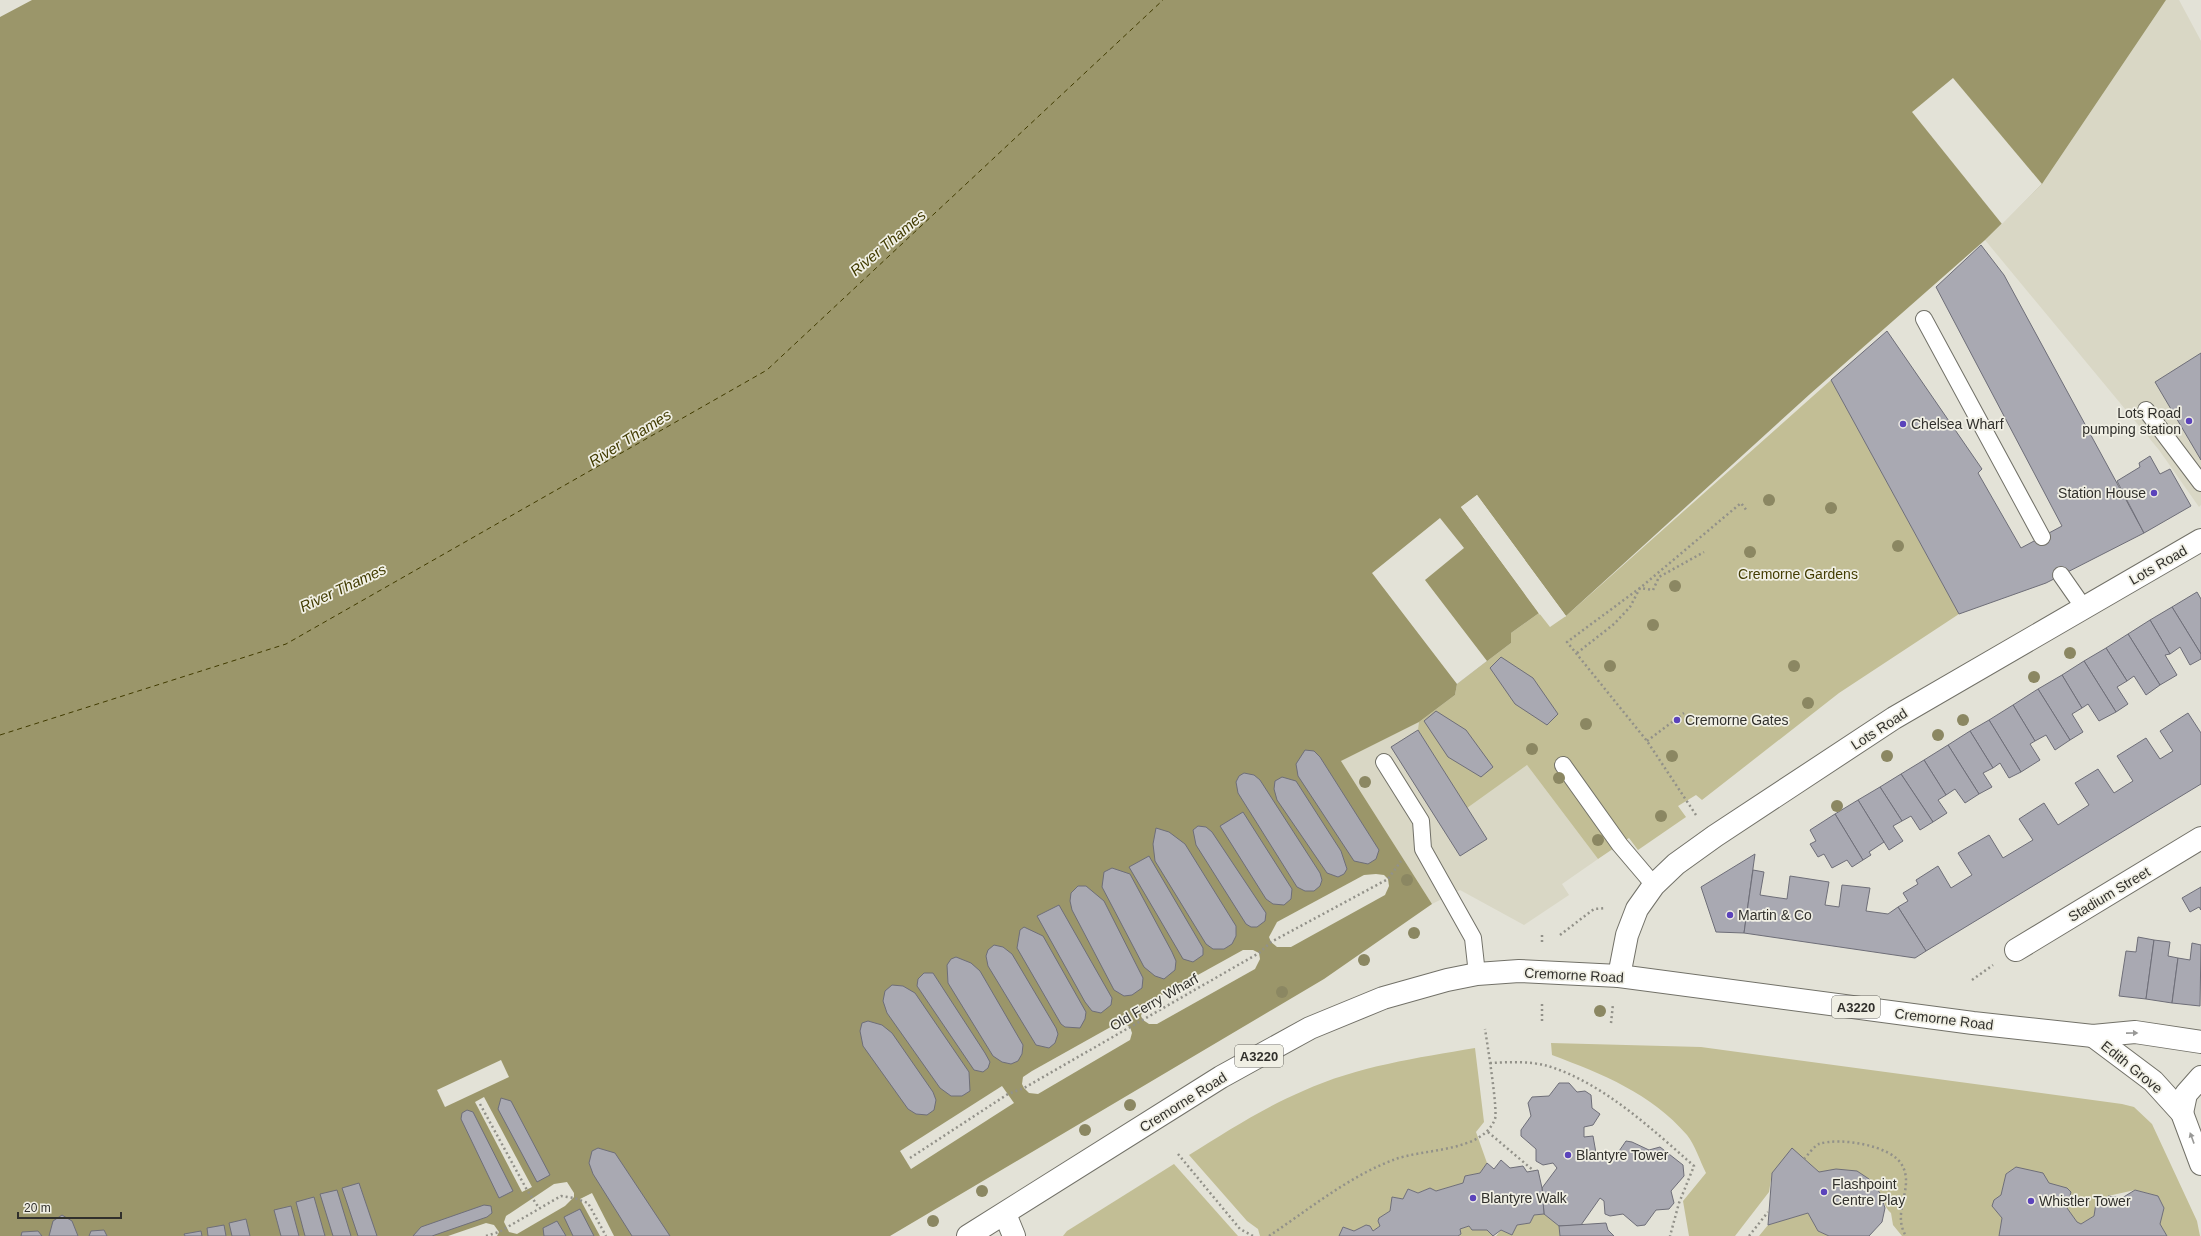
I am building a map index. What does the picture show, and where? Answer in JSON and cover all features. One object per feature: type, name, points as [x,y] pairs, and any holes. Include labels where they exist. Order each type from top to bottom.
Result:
[{"type":"main road","name":"Lots Road","points":[[1619,976],[1627,935],[1636,909],[1648,893],[1676,864],[1714,836],[1894,718],[2201,540]]},
{"type":"main road","name":"Stadium Street","points":[[2016,950],[2201,838]]},
{"type":"main road","name":"Cremorne Road","points":[[1005,1214],[1221,1077],[1310,1028],[1383,998],[1447,980],[1477,974],[1519,971],[1619,976],[1973,1023],[2093,1036],[2135,1032],[2201,1042]]},
{"type":"main road","name":"Edith Grove","points":[[2093,1036],[2153,1081],[2182,1112],[2201,1164]]},
{"type":"main road","points":[[2182,1112],[2186,1094],[2201,1077]]},
{"type":"main road","name":"A3220","points":[[968,1236],[1005,1214]]},
{"type":"main road","points":[[1005,1214],[1014,1236]]},
{"type":"lane","points":[[1924,319],[2042,537]]},
{"type":"lane","points":[[2146,410],[2201,483]]},
{"type":"lane","points":[[2061,575],[2084,608]]},
{"type":"lane","points":[[1384,762],[1421,821],[1423,849],[1473,938],[1477,974]]},
{"type":"lane","points":[[1563,766],[1620,845],[1648,893]]},
{"type":"path","points":[[1714,836],[1698,818],[1647,741],[1567,642],[1640,588],[1741,504],[1747,511]]},
{"type":"path","points":[[1640,588],[1653,590],[1659,578],[1704,552]]},
{"type":"path","points":[[1577,653],[1614,624],[1630,608],[1640,588]]},
{"type":"path","points":[[1647,741],[1684,713]]},
{"type":"path","name":"Old Ferry Wharf","points":[[910,1158],[1008,1094],[1024,1088],[1130,1028],[1259,953],[1271,942],[1388,879],[1402,858]]},
{"type":"path","points":[[1560,935],[1594,909],[1648,893]]},
{"type":"path","points":[[1541,946],[1542,935]]},
{"type":"path","points":[[1542,1000],[1542,1021]]},
{"type":"path","points":[[1611,1023],[1614,1003]]},
{"type":"path","points":[[1269,1236],[1355,1180],[1393,1160],[1470,1143],[1488,1132],[1496,1117],[1485,1029]]},
{"type":"path","points":[[1490,1063],[1507,1062],[1547,1066],[1576,1079],[1609,1097],[1652,1128],[1694,1166],[1679,1203],[1670,1236]]},
{"type":"path","points":[[480,1104],[532,1199],[539,1208]]},
{"type":"path","points":[[1488,1132],[1534,1171]]},
{"type":"path","points":[[1804,1159],[1818,1144],[1838,1141],[1885,1150],[1902,1164],[1906,1181],[1899,1217],[1901,1229],[1906,1236]]},
{"type":"path","points":[[1178,1154],[1240,1229],[1253,1236]]},
{"type":"path","points":[[486,1236],[499,1232],[561,1196],[580,1199],[588,1203],[606,1236]]},
{"type":"path","points":[[1749,1236],[1768,1212]]},
{"type":"shaded area","points":[[2166,0],[2179,0],[2201,41],[2201,505],[2199,507],[2159,450],[1985,240],[2042,184]]},
{"type":"shaded area","points":[[1419,722],[1467,807],[1527,765],[1598,859],[1562,884],[1569,895],[1524,925],[1460,890],[1432,904],[1341,761]]},
{"type":"green space","name":"Cremorne Gardens","points":[[1831,380],[1959,614],[1839,693],[1702,800],[1696,795],[1678,806],[1686,817],[1638,850],[1629,838],[1598,859],[1527,765],[1467,808],[1418,730],[1419,722],[1455,695],[1457,684],[1511,643],[1511,633],[1539,613],[1550,627],[1566,616]]},
{"type":"green space","points":[[1551,1043],[1701,1047],[2122,1104],[2134,1107],[2152,1124],[2197,1221],[2200,1236],[2167,1236],[2160,1224],[2164,1208],[2158,1196],[2135,1190],[2108,1196],[2108,1199],[2100,1198],[2096,1203],[2094,1216],[2081,1224],[2077,1222],[2049,1183],[2016,1167],[2006,1174],[2001,1195],[2002,1218],[1999,1236],[1902,1236],[1893,1225],[1891,1213],[1885,1206],[1879,1192],[1867,1179],[1852,1172],[1836,1170],[1819,1172],[1804,1159],[1772,1173],[1769,1192],[1735,1236],[1689,1236],[1683,1201],[1706,1173],[1690,1139],[1673,1120],[1642,1096],[1625,1086],[1552,1055]]},
{"type":"green space","points":[[1475,1048],[1484,1122],[1476,1132],[1487,1163],[1480,1173],[1465,1176],[1463,1183],[1436,1191],[1430,1188],[1418,1193],[1408,1189],[1403,1199],[1392,1197],[1390,1211],[1379,1218],[1378,1221],[1380,1226],[1373,1231],[1370,1226],[1366,1225],[1354,1231],[1343,1227],[1339,1236],[1260,1236],[1258,1229],[1247,1221],[1189,1155],[1259,1113],[1324,1082],[1388,1064]]},
{"type":"green space","points":[[1174,1164],[1238,1236],[1063,1236],[1067,1231]]},
{"type":"green space","points":[[1808,1213],[1818,1231],[1829,1236],[1759,1236],[1768,1225]]},
{"type":"green space","points":[[1544,1214],[1559,1226],[1560,1236],[1496,1236],[1501,1230],[1512,1235],[1517,1225],[1530,1223],[1534,1215]]},
{"type":"green space","points":[[1469,1226],[1472,1230],[1487,1230],[1493,1236],[1458,1236],[1461,1234],[1460,1229]]},
{"type":"water","name":"River Thames","points":[[32,0],[2166,0],[2042,184],[1985,240],[1810,394],[1566,616],[1477,495],[1461,507],[1539,613],[1511,633],[1511,643],[1457,684],[1455,695],[1419,722],[1341,761],[1432,904],[1324,979],[890,1236],[0,1236],[0,17]]},
{"type":"pier","points":[[1953,78],[2042,184],[2002,224],[1912,112]]},
{"type":"pier","points":[[1477,495],[1566,616],[1565,617],[1477,498],[1464,508],[1541,612],[1540,615],[1461,507]]},
{"type":"pier","points":[[1440,518],[1464,548],[1425,580],[1487,661],[1457,684],[1372,573]]},
{"type":"pier","points":[[1364,875],[1384,875],[1388,879],[1389,886],[1385,895],[1291,947],[1277,947],[1271,942],[1269,937],[1277,922]]},
{"type":"pier","points":[[1243,950],[1253,950],[1259,953],[1260,959],[1255,969],[1157,1024],[1149,1024],[1143,1020],[1141,1016],[1143,1008],[1149,1002]]},
{"type":"pier","points":[[1124,1023],[1130,1027],[1132,1033],[1130,1040],[1038,1094],[1029,1093],[1024,1088],[1022,1084],[1023,1077],[1032,1071],[1116,1024]]},
{"type":"pier","points":[[501,1060],[509,1077],[445,1107],[437,1090]]},
{"type":"pier","points":[[1002,1086],[1014,1103],[911,1169],[900,1151]]},
{"type":"pier","points":[[484,1097],[532,1187],[522,1192],[475,1102]]},
{"type":"pier","points":[[567,1182],[574,1193],[574,1197],[565,1206],[517,1234],[509,1232],[504,1222],[506,1216],[554,1184]]},
{"type":"pier","points":[[592,1193],[614,1236],[600,1236],[580,1199]]},
{"type":"pier","points":[[486,1223],[494,1225],[499,1232],[497,1236],[448,1236]]},
{"type":"building","name":"Chelsea Wharf","points":[[1981,245],[2004,275],[2144,533],[2046,583],[1959,614],[1831,380],[1887,331],[1982,469],[1978,473],[2021,548],[2062,526],[1936,287]]},
{"type":"building","name":"Lots Road pumping station","points":[[2201,353],[2201,460],[2155,382]]},
{"type":"building","name":"Station House","points":[[2150,456],[2160,474],[2170,469],[2191,506],[2144,533],[2117,481],[2140,467],[2139,463]]},
{"type":"building","points":[[2197,592],[2201,599],[2201,654],[2172,607]]},
{"type":"building","points":[[2172,607],[2201,654],[2201,659],[2190,665],[2180,647],[2170,654],[2150,620]]},
{"type":"building","points":[[2150,620],[2170,654],[2165,655],[2177,675],[2160,685],[2128,634]]},
{"type":"building","points":[[2128,634],[2160,685],[2146,695],[2134,676],[2127,681],[2106,648]]},
{"type":"building","points":[[2106,648],[2127,681],[2117,687],[2128,704],[2116,712],[2084,661]]},
{"type":"building","points":[[1501,657],[1533,678],[1558,714],[1547,725],[1515,704],[1490,668]]},
{"type":"building","points":[[2084,661],[2116,712],[2099,721],[2088,704],[2082,708],[2062,675]]},
{"type":"building","points":[[2062,675],[2082,708],[2072,714],[2083,732],[2070,740],[2038,689]]},
{"type":"building","points":[[2038,689],[2070,740],[2055,750],[2046,735],[2035,741],[2013,705]]},
{"type":"building","points":[[2013,705],[2035,741],[2030,744],[2040,760],[2021,772],[1989,720]]},
{"type":"building","points":[[1436,711],[1466,730],[1493,767],[1481,777],[1448,757],[1424,721]]},
{"type":"building","points":[[2188,713],[2201,733],[2201,784],[1926,951],[1898,907],[1908,901],[1903,893],[1918,884],[1916,880],[1938,866],[1951,888],[1972,875],[1958,853],[1989,835],[2003,858],[2033,840],[2019,819],[2044,803],[2058,825],[2089,805],[2075,783],[2098,769],[2114,793],[2133,781],[2117,756],[2146,738],[2160,759],[2173,751],[2160,731]]},
{"type":"building","points":[[1989,720],[2021,772],[2009,778],[2000,763],[1993,768],[1970,731]]},
{"type":"building","points":[[1418,730],[1487,839],[1460,856],[1391,747]]},
{"type":"building","points":[[1970,731],[1993,768],[1983,773],[1992,787],[1979,794],[1948,745]]},
{"type":"building","points":[[1948,745],[1979,794],[1965,803],[1955,789],[1946,795],[1924,760]]},
{"type":"building","points":[[1305,750],[1314,751],[1320,757],[1379,850],[1376,859],[1368,864],[1354,861],[1298,776],[1296,764]]},
{"type":"building","points":[[1924,760],[1946,795],[1938,800],[1947,813],[1933,822],[1901,774]]},
{"type":"building","points":[[1244,773],[1254,775],[1260,780],[1320,873],[1322,880],[1320,886],[1314,891],[1305,891],[1297,887],[1238,793],[1236,782],[1239,776]]},
{"type":"building","points":[[1901,774],[1933,822],[1920,830],[1911,816],[1902,821],[1880,787]]},
{"type":"building","points":[[1282,777],[1296,781],[1341,851],[1347,869],[1344,874],[1338,877],[1327,873],[1277,800],[1274,789],[1275,781]]},
{"type":"building","points":[[1880,787],[1902,821],[1893,826],[1903,841],[1889,850],[1858,800]]},
{"type":"building","points":[[1858,800],[1884,842],[1869,852],[1871,855],[1863,860],[1835,814]]},
{"type":"building","points":[[1243,812],[1292,889],[1291,899],[1284,905],[1273,904],[1266,899],[1220,826]]},
{"type":"building","points":[[1835,814],[1863,860],[1852,867],[1847,860],[1832,868],[1824,854],[1818,857],[1810,844],[1816,841],[1810,830]]},
{"type":"building","points":[[1198,826],[1206,827],[1212,832],[1266,913],[1265,921],[1257,927],[1251,927],[1246,924],[1196,845],[1193,830]]},
{"type":"building","points":[[1156,828],[1169,832],[1185,844],[1236,926],[1236,936],[1232,944],[1224,949],[1213,949],[1206,944],[1155,861],[1153,844]]},
{"type":"building","points":[[1755,854],[1744,933],[1716,932],[1701,887]]},
{"type":"building","points":[[1149,856],[1203,948],[1203,955],[1193,962],[1183,959],[1129,867]]},
{"type":"building","points":[[1112,868],[1130,874],[1172,952],[1176,961],[1175,970],[1164,979],[1155,976],[1144,967],[1102,887],[1104,872]]},
{"type":"building","points":[[1753,870],[1764,872],[1760,895],[1787,899],[1790,876],[1829,882],[1825,905],[1839,907],[1842,885],[1870,888],[1866,911],[1888,914],[1898,907],[1926,951],[1915,958],[1744,933]]},
{"type":"building","points":[[1078,886],[1086,886],[1104,901],[1143,978],[1142,988],[1132,995],[1124,996],[1114,990],[1072,910],[1070,901],[1071,893]]},
{"type":"building","points":[[2201,887],[2201,910],[2199,907],[2190,912],[2182,898]]},
{"type":"building","points":[[1059,905],[1112,998],[1111,1005],[1101,1013],[1092,1011],[1085,1002],[1037,916]]},
{"type":"building","points":[[1024,927],[1043,936],[1086,1012],[1085,1019],[1080,1028],[1065,1027],[1061,1024],[1017,948],[1020,930]]},
{"type":"building","points":[[2138,937],[2154,940],[2146,999],[2119,996],[2126,951],[2136,952]]},
{"type":"building","points":[[2154,940],[2170,942],[2168,956],[2178,958],[2172,1003],[2146,999]]},
{"type":"building","points":[[2192,943],[2201,945],[2200,1006],[2172,1003],[2178,958],[2190,960]]},
{"type":"building","points":[[994,945],[1003,947],[1012,954],[1056,1028],[1058,1034],[1055,1043],[1049,1048],[1036,1045],[988,966],[986,956],[988,950]]},
{"type":"building","points":[[956,957],[971,963],[980,971],[1023,1045],[1022,1054],[1018,1061],[1011,1064],[1002,1062],[993,1056],[948,983],[947,965],[951,959]]},
{"type":"building","points":[[924,973],[933,973],[985,1053],[990,1062],[988,1068],[983,1072],[974,1070],[917,986],[918,979]]},
{"type":"building","points":[[892,985],[903,986],[915,993],[969,1072],[970,1091],[962,1096],[951,1096],[940,1088],[887,1013],[883,1001],[885,991]]},
{"type":"building","points":[[868,1021],[882,1025],[892,1033],[933,1092],[936,1100],[934,1110],[927,1115],[916,1114],[908,1109],[863,1046],[860,1031],[862,1023]]},
{"type":"building","name":"Blantyre Tower","points":[[1559,1083],[1569,1083],[1577,1092],[1585,1091],[1591,1095],[1592,1108],[1600,1114],[1593,1125],[1584,1127],[1584,1137],[1593,1136],[1596,1153],[1601,1156],[1617,1154],[1626,1141],[1632,1142],[1649,1150],[1660,1147],[1683,1165],[1684,1176],[1671,1191],[1674,1203],[1669,1209],[1656,1210],[1645,1225],[1637,1226],[1623,1214],[1610,1216],[1605,1214],[1604,1201],[1600,1198],[1581,1225],[1559,1226],[1544,1214],[1542,1188],[1557,1168],[1553,1163],[1543,1165],[1536,1161],[1536,1149],[1521,1136],[1521,1130],[1531,1116],[1528,1103],[1532,1097],[1549,1096]]},
{"type":"building","points":[[501,1098],[511,1101],[550,1175],[537,1182],[498,1109]]},
{"type":"building","points":[[467,1110],[473,1112],[513,1191],[499,1198],[461,1119],[462,1113]]},
{"type":"building","points":[[598,1148],[615,1153],[670,1236],[632,1236],[593,1174],[589,1163],[592,1151]]},
{"type":"building","name":"Flashpoint Centre Play","points":[[1792,1148],[1819,1172],[1836,1169],[1857,1171],[1869,1179],[1880,1193],[1885,1208],[1882,1222],[1869,1236],[1829,1236],[1818,1231],[1808,1213],[1768,1225],[1772,1173]]},
{"type":"building","name":"Blantyre Walk","points":[[1501,1160],[1510,1168],[1523,1166],[1527,1172],[1538,1170],[1542,1188],[1544,1214],[1534,1215],[1530,1223],[1517,1225],[1512,1235],[1501,1230],[1493,1236],[1487,1230],[1472,1230],[1469,1226],[1460,1229],[1461,1234],[1458,1236],[1339,1236],[1343,1227],[1354,1231],[1366,1225],[1370,1226],[1373,1231],[1380,1226],[1378,1221],[1379,1218],[1390,1211],[1392,1197],[1403,1199],[1408,1189],[1418,1193],[1430,1188],[1436,1191],[1463,1183],[1465,1176],[1480,1173],[1487,1163],[1494,1169]]},
{"type":"building","name":"Whistler Tower","points":[[2016,1167],[2043,1173],[2049,1183],[2067,1188],[2071,1192],[2067,1208],[2077,1222],[2081,1224],[2094,1216],[2096,1203],[2100,1198],[2108,1199],[2108,1196],[2122,1198],[2135,1190],[2158,1196],[2164,1208],[2160,1224],[2167,1236],[1999,1236],[2002,1218],[1992,1206],[1994,1200],[2001,1195],[2006,1174]]},
{"type":"building","points":[[359,1183],[377,1236],[358,1236],[342,1188]]},
{"type":"building","points":[[337,1190],[351,1236],[333,1236],[320,1194]]},
{"type":"building","points":[[314,1197],[325,1236],[305,1236],[296,1202]]},
{"type":"building","points":[[484,1205],[491,1206],[492,1213],[487,1217],[432,1236],[413,1236],[421,1227]]},
{"type":"building","points":[[291,1206],[299,1236],[281,1236],[274,1210]]},
{"type":"building","points":[[580,1209],[594,1236],[573,1236],[564,1217]]},
{"type":"building","points":[[62,1215],[72,1221],[78,1236],[49,1236],[53,1221]]},
{"type":"building","points":[[246,1219],[250,1236],[232,1236],[229,1223]]},
{"type":"building","points":[[557,1221],[566,1236],[544,1236],[543,1228]]},
{"type":"building","name":"Blantyre Walk","points":[[1606,1223],[1608,1230],[1614,1236],[1560,1236],[1559,1226]]},
{"type":"building","points":[[224,1225],[226,1236],[208,1236],[207,1228]]},
{"type":"building","points":[[104,1230],[107,1236],[89,1236],[91,1231]]},
{"type":"building","points":[[38,1231],[42,1236],[21,1236],[22,1232]]},
{"type":"building","points":[[201,1231],[202,1236],[185,1236],[184,1234]]},
{"type":"ferry route","points":[[0,735],[286,644],[767,370],[1163,0]]},
{"type":"place","name":"Lots Road pumping station","points":[[2189,421]]},
{"type":"place","name":"Chelsea Wharf","points":[[1903,424]]},
{"type":"place","name":"Station House","points":[[2154,493]]},
{"type":"place","name":"Cremorne Gates","points":[[1677,720]]},
{"type":"place","name":"Martin & Co","points":[[1730,915]]},
{"type":"place","name":"Blantyre Tower","points":[[1568,1155]]},
{"type":"place","name":"Flashpoint Centre Play","points":[[1824,1192]]},
{"type":"place","name":"Blantyre Walk","points":[[1473,1198]]},
{"type":"place","name":"Whistler Tower","points":[[2031,1201]]}]
